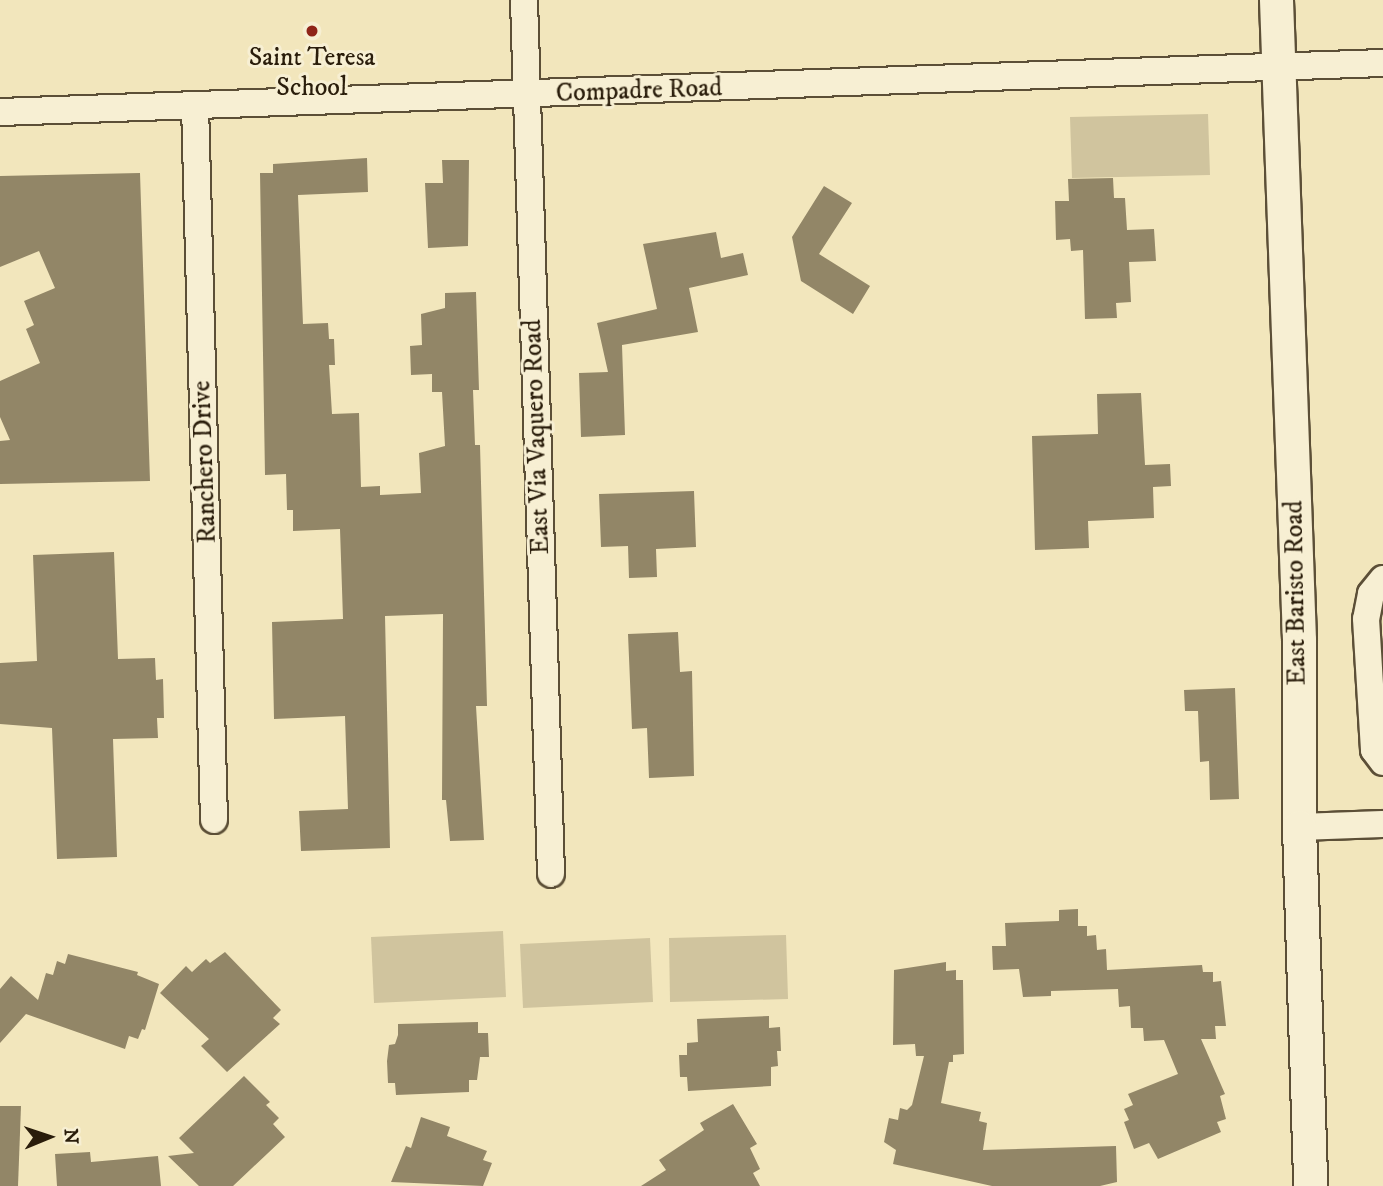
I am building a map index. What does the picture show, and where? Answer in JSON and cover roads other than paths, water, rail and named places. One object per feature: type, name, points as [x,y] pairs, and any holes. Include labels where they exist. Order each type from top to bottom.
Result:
[{"type":"street","name":"East Via Vaquero Road","points":[[524,0],[551,874]]},
{"type":"street","name":"East Baristo Road","points":[[1276,0],[1299,640],[1299,827],[1310,1186]]},
{"type":"street","name":"Compadre Road","points":[[0,112],[1383,63]]},
{"type":"street","name":"Ranchero Drive","points":[[195,105],[214,820]]},
{"type":"street","points":[[1383,579],[1370,594],[1366,619],[1374,750],[1383,762]]},
{"type":"street","points":[[1299,827],[1383,824]]},
{"type":"place","name":"Saint Teresa School","points":[[312,31]]}]
